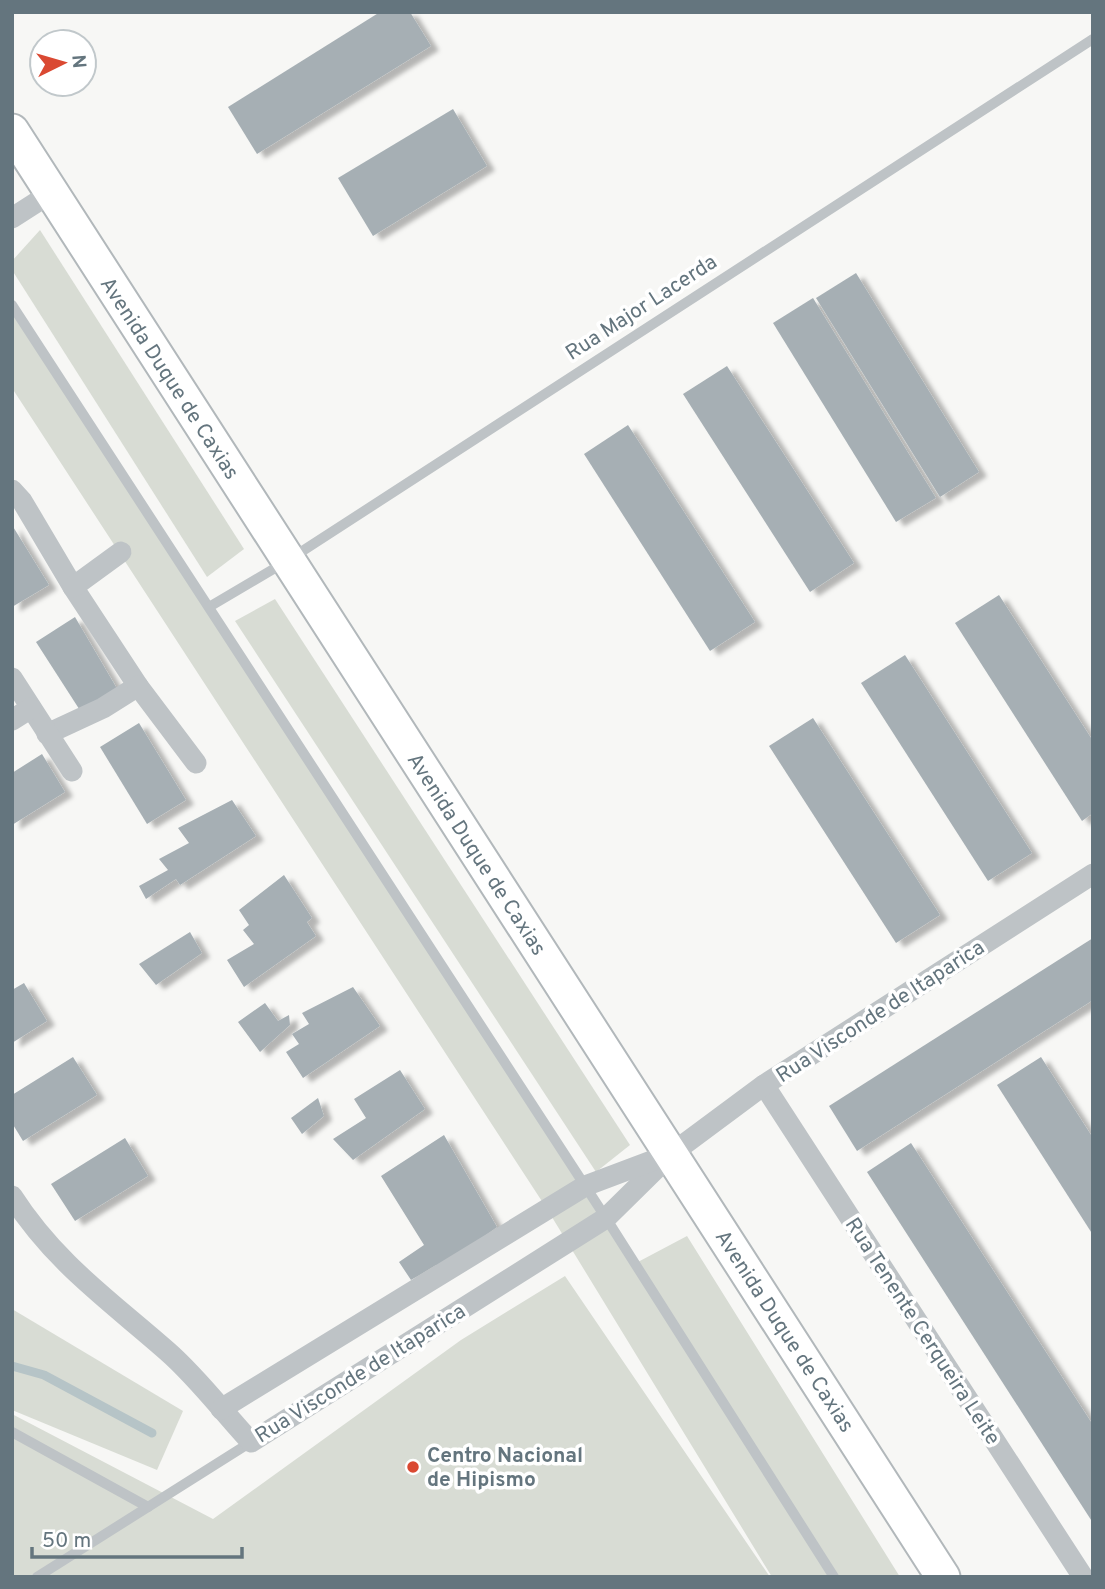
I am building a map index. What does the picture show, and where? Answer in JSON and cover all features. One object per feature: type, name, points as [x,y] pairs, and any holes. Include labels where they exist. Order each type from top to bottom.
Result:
[{"type":"main road","name":"Avenida Duque de Caxias","points":[[12,131],[943,1577]]},
{"type":"street","points":[[12,218],[51,193]]},
{"type":"street","points":[[12,490],[22,501],[73,587],[138,686],[195,763]]},
{"type":"street","points":[[73,587],[121,552]]},
{"type":"street","points":[[12,678],[72,771]]},
{"type":"street","points":[[47,734],[103,708],[138,686]]},
{"type":"street","points":[[12,720],[31,708]]},
{"type":"street","name":"Rua Visconde de Itaparica","points":[[251,1442],[606,1218],[671,1154],[764,1085],[1093,874]]},
{"type":"street","name":"Rua Tenente Cerqueira Leite","points":[[764,1085],[1083,1577]]},
{"type":"street","name":"Rua Visconde de Itaparica","points":[[221,1409],[585,1186],[671,1154]]},
{"type":"street","points":[[12,1196],[47,1243],[77,1276],[176,1359],[251,1442]]},
{"type":"lane","name":"Rua Major Lacerda","points":[[209,607],[288,561],[1093,38]]},
{"type":"lane","points":[[12,306],[606,1218],[834,1577]]},
{"type":"lane","points":[[12,1432],[148,1507]]},
{"type":"lane","name":"Rua Visconde de Itaparica","points":[[37,1577],[251,1442]]},
{"type":"shaded area","points":[[40,230],[244,549],[207,577],[12,270],[12,261]]},
{"type":"shaded area","points":[[12,306],[636,1263],[687,1236],[900,1577],[772,1577],[547,1209],[12,388]]},
{"type":"shaded area","points":[[275,599],[630,1145],[596,1172],[235,621]]},
{"type":"shaded area","name":"Centro Nacional de Hipismo","points":[[565,1276],[770,1577],[12,1577],[12,1414],[213,1519],[461,1340]]},
{"type":"shaded area","points":[[12,1309],[183,1411],[157,1470],[12,1410]]},
{"type":"building","points":[[380,12],[410,12],[431,46],[257,154],[228,107]]},
{"type":"building","points":[[453,109],[487,166],[373,236],[338,178]]},
{"type":"building","points":[[856,273],[979,472],[940,497],[816,298]]},
{"type":"building","points":[[813,298],[936,498],[896,522],[773,323]]},
{"type":"building","points":[[727,366],[854,563],[810,592],[683,394]]},
{"type":"building","points":[[628,425],[755,622],[710,651],[584,454]]},
{"type":"building","points":[[12,525],[49,585],[12,607]]},
{"type":"building","points":[[999,595],[1093,741],[1093,813],[1082,821],[955,623]]},
{"type":"building","points":[[75,617],[119,692],[83,715],[36,642]]},
{"type":"building","points":[[905,655],[1032,853],[988,881],[861,683]]},
{"type":"building","points":[[813,718],[940,915],[896,943],[769,746]]},
{"type":"building","points":[[139,723],[186,800],[147,824],[100,747]]},
{"type":"building","points":[[42,754],[65,792],[12,825],[12,773]]},
{"type":"building","points":[[232,800],[256,836],[180,885],[176,879],[146,899],[139,886],[168,870],[159,859],[189,843],[178,828]]},
{"type":"building","points":[[284,875],[312,918],[307,922],[316,936],[244,987],[227,960],[254,944],[243,930],[249,925],[239,910]]},
{"type":"building","points":[[190,932],[202,953],[156,985],[139,964]]},
{"type":"building","points":[[1093,938],[1093,1000],[857,1151],[829,1106]]},
{"type":"building","points":[[24,983],[47,1021],[12,1043],[12,990]]},
{"type":"building","points":[[353,987],[380,1026],[303,1078],[286,1052],[299,1044],[292,1034],[309,1024],[302,1013]]},
{"type":"building","points":[[265,1003],[278,1021],[289,1015],[290,1025],[260,1052],[238,1022]]},
{"type":"building","points":[[73,1057],[97,1095],[23,1141],[12,1123],[12,1095]]},
{"type":"building","points":[[1041,1057],[1093,1138],[1093,1235],[997,1085]]},
{"type":"building","points":[[400,1070],[425,1109],[353,1160],[333,1139],[366,1118],[354,1099]]},
{"type":"building","points":[[318,1098],[324,1116],[302,1134],[291,1118]]},
{"type":"building","points":[[444,1135],[497,1227],[439,1269],[436,1265],[411,1280],[399,1262],[424,1245],[381,1176]]},
{"type":"building","points":[[125,1138],[148,1176],[75,1221],[51,1184]]},
{"type":"building","points":[[911,1143],[1093,1425],[1093,1523],[867,1172]]},
{"type":"waterway","points":[[12,1366],[44,1375],[152,1433]]},
{"type":"place","name":"Centro Nacional de Hipismo","points":[[413,1467]]}]
